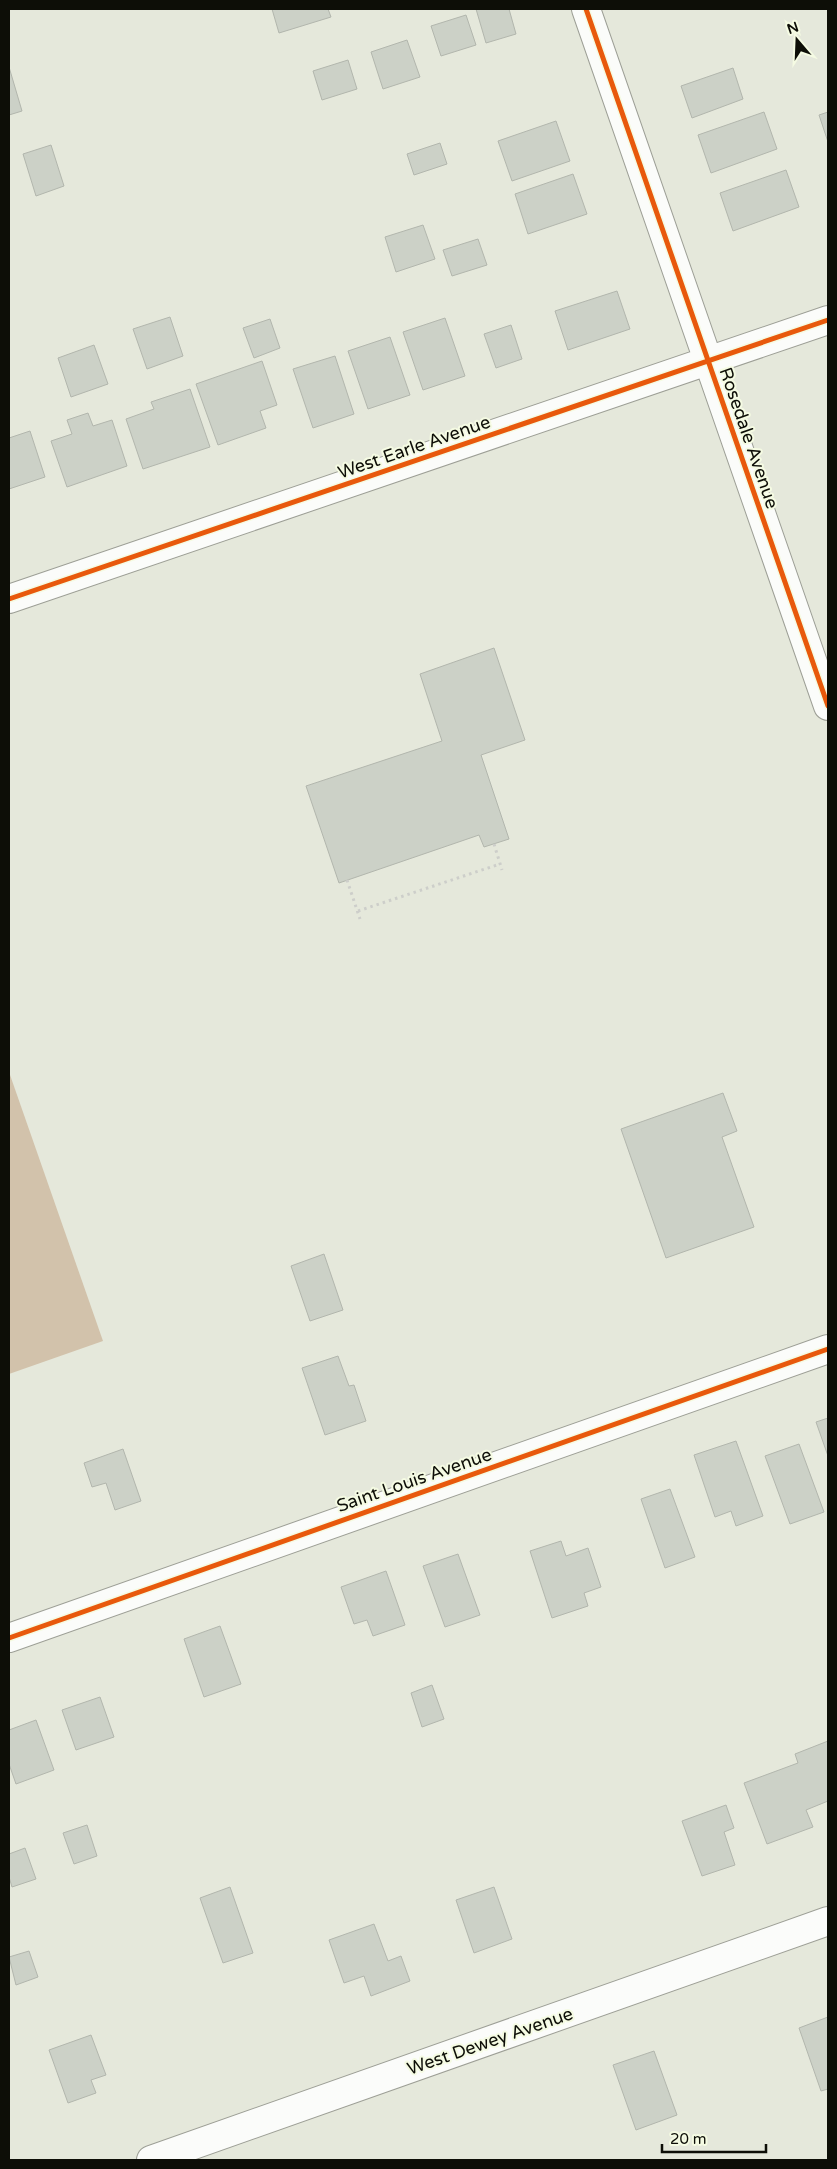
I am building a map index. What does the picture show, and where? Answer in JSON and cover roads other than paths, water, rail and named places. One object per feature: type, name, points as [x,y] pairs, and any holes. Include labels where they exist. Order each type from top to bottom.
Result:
[{"type":"street","name":"Rosedale Avenue","points":[[586,9],[828,706]]},
{"type":"street","name":"West Earle Avenue","points":[[9,599],[828,320]]},
{"type":"street","name":"Saint Louis Avenue","points":[[9,1638],[828,1348]]},
{"type":"street","name":"West Dewey Avenue","points":[[151,2160],[828,1921]]}]
